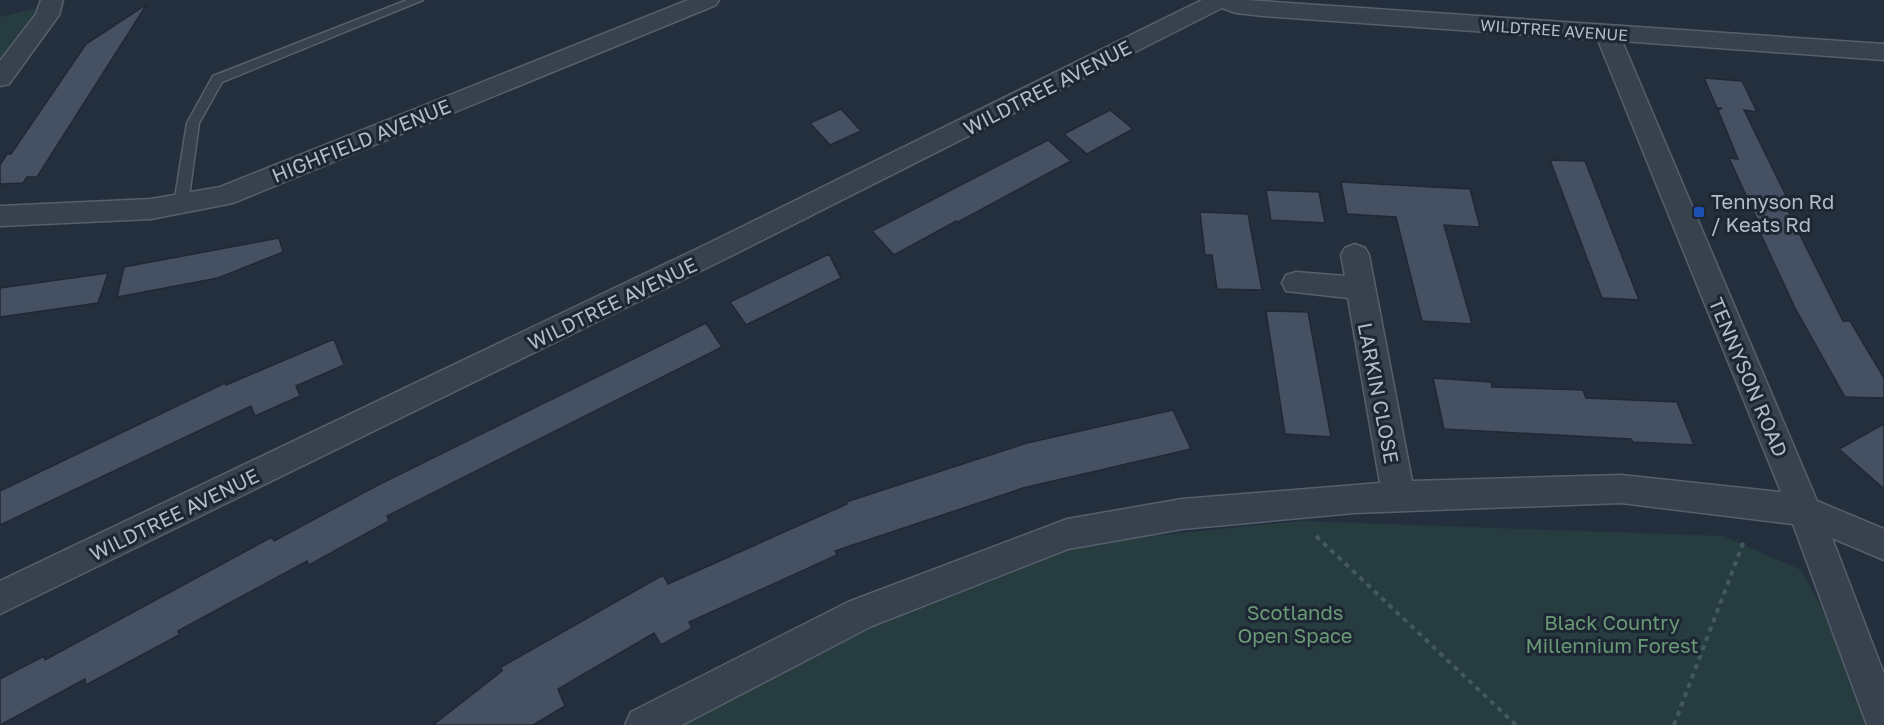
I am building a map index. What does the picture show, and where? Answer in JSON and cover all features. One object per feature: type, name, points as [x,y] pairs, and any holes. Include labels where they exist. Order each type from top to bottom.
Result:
[{"type":"street","points":[[0,78],[47,15],[52,0]]},
{"type":"street","name":"HIGHFIELD AVENUE","points":[[0,216],[151,209],[224,196],[708,0]]},
{"type":"street","name":"WILDTREE AVENUE","points":[[0,598],[717,251],[1220,0]]},
{"type":"street","name":"WILDTREE AVENUE","points":[[1225,0],[1236,6],[1263,9],[1884,52]]},
{"type":"street","name":"TENNYSON ROAD","points":[[1606,34],[1805,511],[1884,722]]},
{"type":"street","name":"LARKIN CLOSE","points":[[1354,255],[1399,498]]},
{"type":"street","points":[[1296,283],[1359,288]]},
{"type":"street","points":[[644,725],[860,614],[1067,534],[1182,514],[1354,498],[1621,489],[1758,503],[1805,511],[1884,545]]},
{"type":"lane","points":[[181,204],[193,123],[217,79],[417,0]]},
{"type":"path","points":[[1674,725],[1758,503]]},
{"type":"path","points":[[1284,506],[1516,725]]},
{"type":"green space","points":[[45,6],[0,60],[0,17]]},
{"type":"green space","name":"Scotlands Open Space","points":[[1300,521],[1724,536],[1801,570],[1844,649],[1869,725],[677,725],[859,627],[1072,544]]},
{"type":"building","points":[[147,4],[37,177],[27,177],[23,183],[0,184],[0,165],[7,154],[11,154],[86,44]]},
{"type":"building","points":[[1704,78],[1742,81],[1757,112],[1744,110],[1794,212],[1788,211],[1843,321],[1850,321],[1884,378],[1884,398],[1845,397],[1795,308],[1756,224],[1759,224],[1729,158],[1738,159],[1718,110],[1722,108],[1717,108]]},
{"type":"building","points":[[841,109],[861,131],[830,145],[810,123]]},
{"type":"building","points":[[1110,110],[1133,129],[1087,154],[1064,134]]},
{"type":"building","points":[[1048,140],[1071,161],[958,222],[956,221],[894,255],[872,231]]},
{"type":"building","points":[[1550,160],[1585,161],[1639,300],[1602,298]]},
{"type":"building","points":[[1341,182],[1470,189],[1480,227],[1444,225],[1472,324],[1422,321],[1396,217],[1347,214]]},
{"type":"building","points":[[1266,190],[1319,192],[1325,223],[1271,220]]},
{"type":"building","points":[[1200,212],[1248,214],[1262,290],[1217,289],[1212,255],[1205,255]]},
{"type":"building","points":[[279,238],[283,252],[218,278],[117,297],[124,267]]},
{"type":"building","points":[[829,254],[841,278],[746,325],[730,302]]},
{"type":"building","points":[[108,273],[98,303],[0,317],[0,288]]},
{"type":"building","points":[[1266,311],[1308,312],[1331,437],[1285,434]]},
{"type":"building","points":[[706,323],[722,347],[387,516],[389,521],[309,565],[307,561],[178,631],[179,635],[86,685],[85,679],[0,725],[0,679],[44,656],[45,660],[272,537],[274,541],[378,485]]},
{"type":"building","points":[[334,339],[344,365],[296,386],[300,396],[255,416],[251,406],[0,525],[0,491],[225,383],[226,385]]},
{"type":"building","points":[[1433,378],[1491,382],[1492,387],[1583,390],[1586,398],[1677,402],[1694,445],[1633,442],[1631,439],[1444,429]]},
{"type":"building","points":[[1173,410],[1191,449],[1023,488],[835,551],[837,555],[689,622],[692,628],[661,645],[654,633],[558,689],[565,706],[533,725],[433,725],[502,671],[501,667],[663,575],[668,584],[847,504],[846,502],[1027,443]]},
{"type":"building","points":[[1884,424],[1884,489],[1839,449]]},
{"type":"place","name":"Tennyson Rd / Keats Rd","points":[[1699,212]]},
{"type":"park label","name":"Black Country Millennium Forest","points":[[1612,634]]}]
